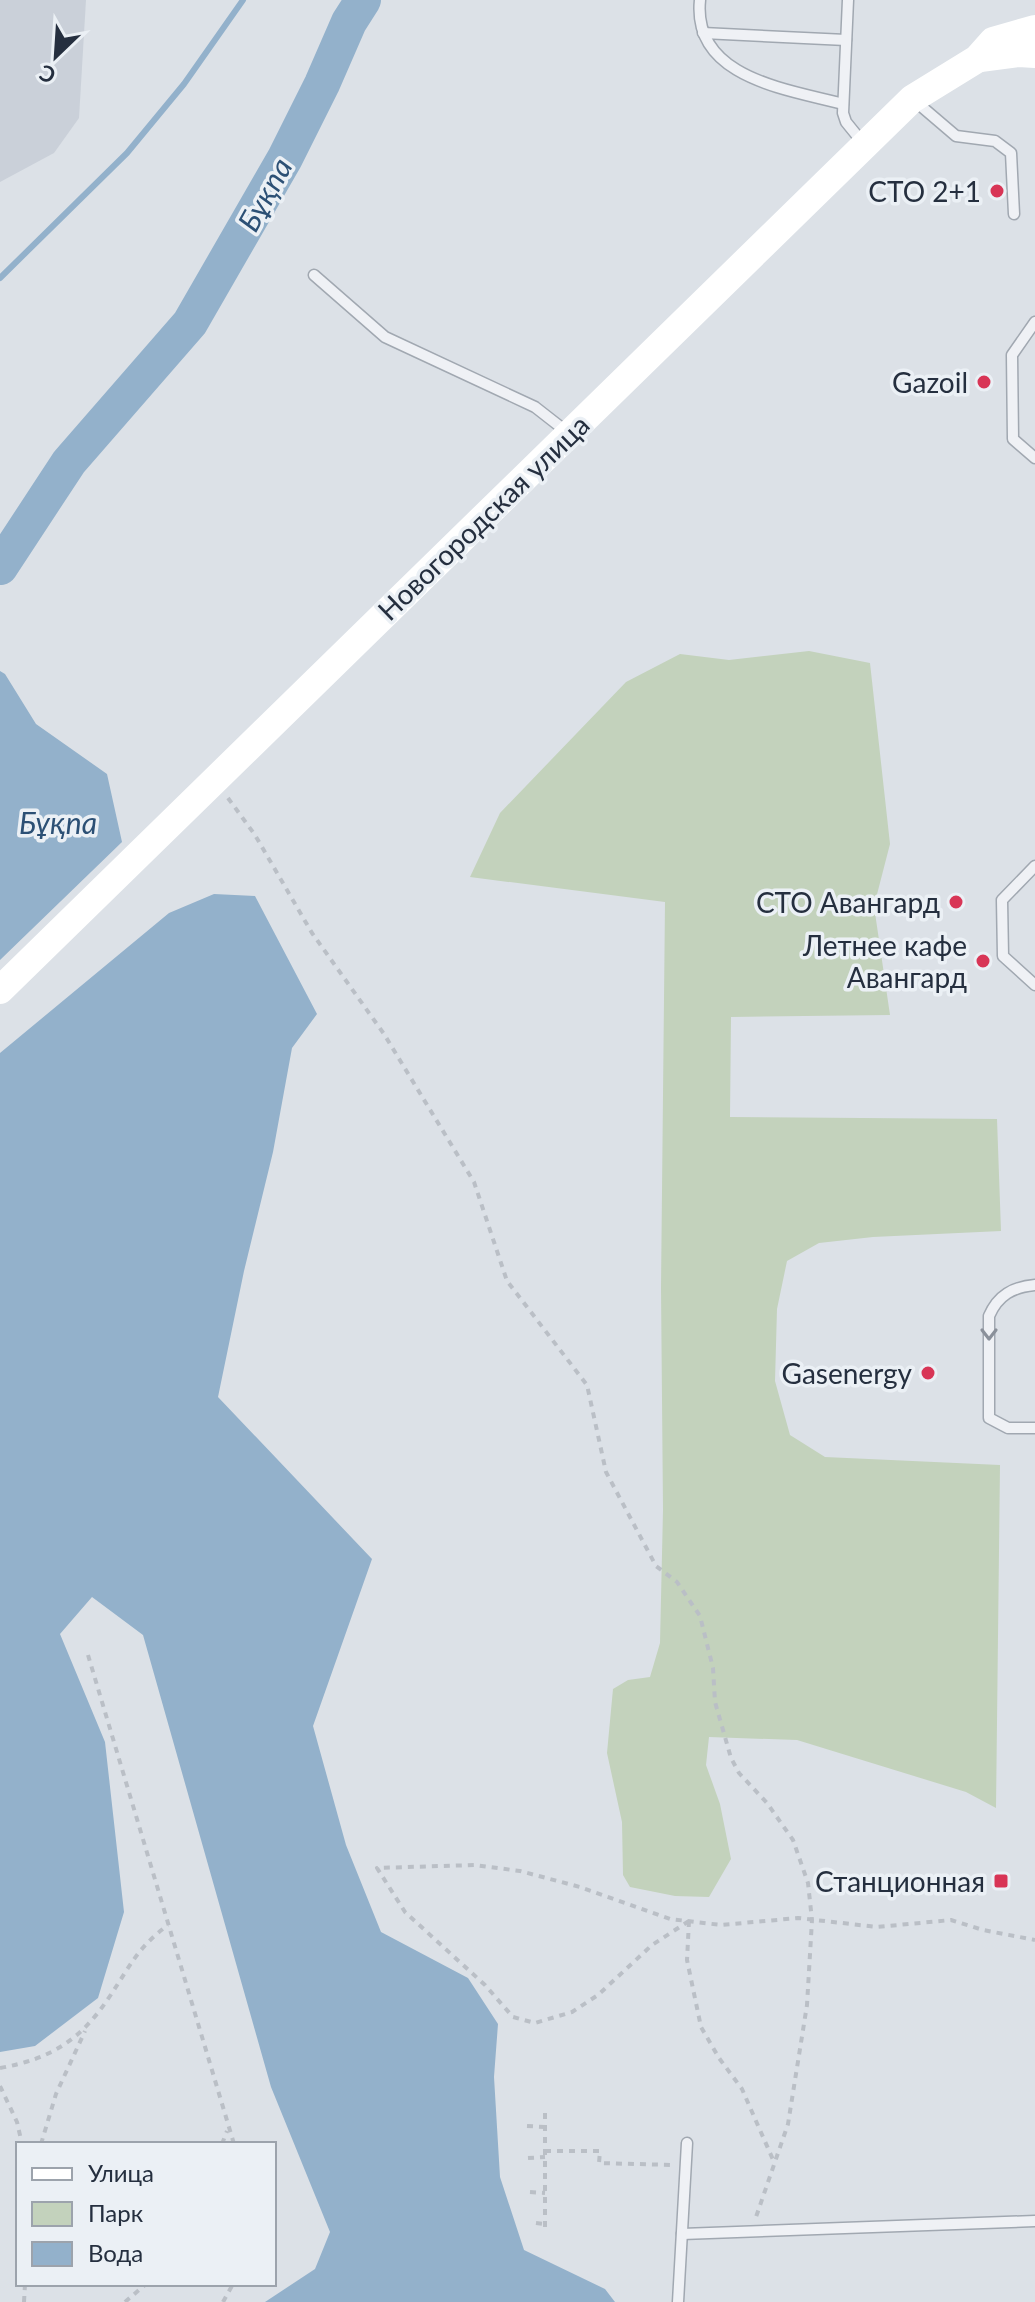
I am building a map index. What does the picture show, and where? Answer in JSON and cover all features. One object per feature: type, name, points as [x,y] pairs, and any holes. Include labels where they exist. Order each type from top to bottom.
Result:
[{"type":"street","name":"Новогородская улица","points":[[0,990],[912,99],[977,59],[993,41],[1035,29]]},
{"type":"street","name":"Новогородская улица","points":[[977,59],[1035,54]]},
{"type":"lane","points":[[700,0],[703,33],[711,48],[733,69],[753,80],[843,104]]},
{"type":"lane","points":[[848,0],[843,104],[846,122],[865,145]]},
{"type":"lane","points":[[703,33],[846,40]]},
{"type":"lane","points":[[912,99],[956,136],[995,141],[1011,153],[1014,214]]},
{"type":"lane","points":[[314,275],[385,337],[535,407],[569,434]]},
{"type":"lane","points":[[1035,322],[1012,355],[1013,439],[1035,458]]},
{"type":"lane","points":[[1035,866],[1002,900],[1003,956],[1035,985]]},
{"type":"lane","points":[[1035,1285],[1018,1286],[1005,1294],[989,1316],[989,1418],[1008,1428],[1035,1428]]},
{"type":"lane","points":[[678,2302],[687,2143]]},
{"type":"lane","points":[[682,2234],[1035,2221]]},
{"type":"path","points":[[214,780],[255,835],[312,933],[416,1083],[474,1182],[507,1281],[587,1385],[606,1472],[656,1566],[677,1582],[700,1616],[713,1668],[715,1702],[731,1758],[739,1773],[767,1803],[793,1840],[808,1883],[812,1920],[807,2005],[788,2124],[751,2231]]},
{"type":"path","points":[[88,1655],[233,2142]]},
{"type":"path","points":[[689,1921],[652,1945],[598,1995],[572,2012],[535,2023],[513,2017],[485,1985],[405,1912],[377,1868],[474,1865],[520,1871],[580,1887],[670,1919],[689,1921],[721,1925],[767,1919],[877,1927],[951,1920],[1035,1940]]},
{"type":"path","points":[[689,1921],[687,1960],[701,2027],[742,2089],[775,2163]]},
{"type":"path","points":[[0,2068],[28,2063],[56,2051],[87,2026],[146,1941],[168,1925]]},
{"type":"path","points":[[42,2142],[56,2094],[87,2026]]},
{"type":"path","points":[[0,2086],[17,2122],[22,2142]]},
{"type":"path","points":[[536,2223],[545,2225],[545,2107]]},
{"type":"path","points":[[527,2126],[545,2127]]},
{"type":"path","points":[[223,2142],[228,2129]]},
{"type":"path","points":[[528,2158],[600,2151],[599,2163],[686,2166]]},
{"type":"path","points":[[530,2192],[545,2193]]},
{"type":"path","points":[[125,2302],[144,2286]]},
{"type":"shaded area","points":[[0,0],[86,0],[79,118],[54,153],[0,182]]},
{"type":"green space","points":[[809,651],[870,663],[890,844],[874,906],[890,1015],[731,1017],[730,1117],[997,1119],[1001,1231],[873,1237],[819,1243],[787,1261],[777,1309],[775,1381],[790,1435],[825,1457],[1000,1465],[996,1808],[966,1792],[797,1740],[709,1737],[706,1765],[720,1804],[731,1859],[709,1897],[675,1896],[630,1887],[623,1875],[622,1822],[607,1753],[613,1689],[628,1680],[650,1677],[660,1643],[665,902],[470,877],[500,813],[626,682],[680,654],[729,660]]},
{"type":"water","name":"Бұқпа","points":[[0,671],[5,674],[36,724],[107,774],[122,842],[0,960]]},
{"type":"water","points":[[214,894],[255,896],[317,1014],[292,1048],[273,1152],[218,1397],[372,1559],[313,1726],[346,1845],[381,1932],[468,1978],[498,2024],[494,2077],[500,2177],[524,2250],[605,2289],[615,2302],[265,2302],[315,2269],[330,2232],[271,2087],[143,1635],[92,1597],[60,1634],[105,1742],[124,1912],[98,1998],[35,2046],[0,2052],[0,1053],[169,913]]},
{"type":"waterway","points":[[0,278],[127,153],[184,84],[243,0]]},
{"type":"waterway","name":"Бұқпа","points":[[0,567],[69,462],[190,323],[285,158],[349,22],[363,0]]},
{"type":"place","name":"СТО 2+1","points":[[997,191]]},
{"type":"place","name":"Gazoil","points":[[984,382]]},
{"type":"place","name":"СТО Авангард","points":[[956,902]]},
{"type":"place","name":"Летнее кафе Авангард","points":[[983,961]]},
{"type":"place","name":"Gasenergy","points":[[928,1373]]},
{"type":"place","name":"Станционная","points":[[1001,1881]]}]
